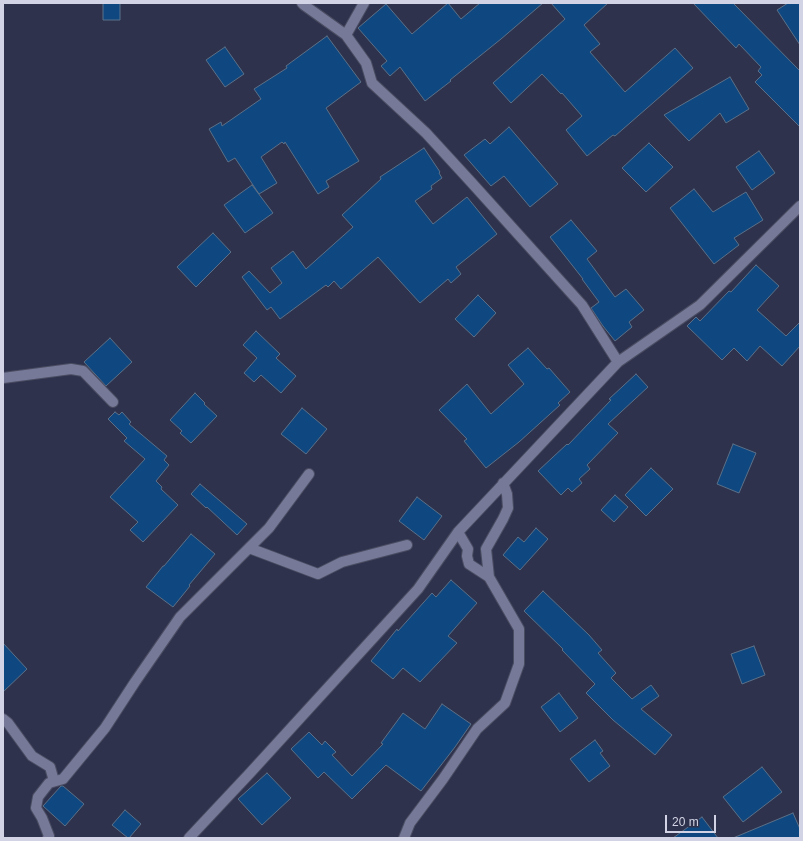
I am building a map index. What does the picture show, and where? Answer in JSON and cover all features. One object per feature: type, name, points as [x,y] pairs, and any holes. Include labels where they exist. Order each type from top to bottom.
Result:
[{"type":"street","points":[[302,3],[346,35],[366,63],[372,83],[426,133],[582,305],[618,362]]},
{"type":"street","points":[[346,35],[364,3]]},
{"type":"street","points":[[189,838],[418,589],[458,532],[618,362],[700,305],[800,206]]},
{"type":"street","points":[[3,378],[70,369],[83,371],[112,402]]},
{"type":"street","points":[[48,838],[49,836],[42,818],[36,808],[38,797],[49,782],[63,779],[105,728],[180,617],[269,528],[309,474]]},
{"type":"street","points":[[404,838],[410,823],[443,779],[477,729],[505,703],[518,664],[519,629],[489,577],[486,549],[508,508],[507,494],[503,483]]},
{"type":"street","points":[[458,532],[468,549],[467,556],[469,564],[489,577]]},
{"type":"street","points":[[249,548],[318,574],[342,562],[407,545]]},
{"type":"street","points":[[3,719],[32,756],[50,767],[54,781]]},
{"type":"building","points":[[103,3],[120,3],[120,20],[103,20]]},
{"type":"building","points":[[448,3],[461,19],[480,3],[543,3],[450,80],[451,81],[425,101],[400,67],[390,76],[381,66],[387,61],[358,28],[386,4],[412,34]]},
{"type":"building","points":[[551,3],[608,3],[584,25],[600,44],[590,52],[625,92],[675,48],[693,68],[615,136],[613,135],[587,156],[566,130],[582,116],[562,93],[561,94],[542,74],[511,103],[493,83],[565,19]]},
{"type":"building","points":[[693,3],[733,3],[800,71],[800,127],[755,82],[762,75],[758,71],[761,67],[739,44],[736,48]]},
{"type":"building","points":[[788,3],[800,3],[800,45],[777,10]]},
{"type":"building","points":[[327,36],[361,82],[326,108],[359,161],[326,181],[329,187],[318,194],[285,142],[284,144],[282,142],[261,157],[277,183],[259,194],[235,158],[228,162],[209,129],[221,122],[222,126],[261,99],[254,89],[287,68],[286,66]]},
{"type":"building","points":[[225,47],[244,74],[225,87],[206,60]]},
{"type":"building","points":[[730,77],[749,109],[726,123],[720,113],[689,141],[664,115]]},
{"type":"building","points":[[509,127],[558,184],[530,207],[504,176],[491,186],[464,155],[485,139],[490,144]]},
{"type":"building","points":[[649,143],[673,167],[646,192],[622,168]]},
{"type":"building","points":[[424,148],[440,172],[439,173],[442,178],[431,186],[432,189],[415,201],[433,224],[467,197],[497,234],[456,267],[461,274],[451,283],[448,279],[420,303],[378,257],[341,289],[334,281],[328,287],[326,285],[280,319],[271,307],[267,310],[242,277],[249,271],[270,293],[282,283],[271,268],[293,251],[306,269],[353,227],[342,215],[381,179],[380,177]]},
{"type":"building","points":[[759,151],[775,173],[752,190],[736,167]]},
{"type":"building","points":[[252,185],[273,213],[245,233],[224,205]]},
{"type":"building","points":[[694,189],[713,212],[746,192],[763,220],[734,238],[739,245],[714,264],[670,208]]},
{"type":"building","points":[[571,220],[597,251],[587,259],[615,297],[626,289],[644,310],[629,322],[632,327],[615,341],[591,308],[599,302],[550,237]]},
{"type":"building","points":[[213,233],[231,252],[196,287],[177,267]]},
{"type":"building","points":[[756,265],[779,286],[757,310],[786,336],[800,322],[800,346],[782,366],[760,346],[747,361],[734,348],[722,360],[687,326],[696,317],[700,321],[729,291],[731,292]]},
{"type":"building","points":[[478,295],[496,313],[474,337],[455,319]]},
{"type":"building","points":[[256,331],[280,354],[276,358],[296,376],[281,393],[261,375],[254,382],[244,373],[257,358],[243,345]]},
{"type":"building","points":[[110,338],[132,362],[106,386],[84,362]]},
{"type":"building","points":[[528,348],[547,369],[549,368],[570,392],[558,403],[560,405],[519,442],[486,468],[464,441],[467,439],[439,410],[467,384],[491,414],[524,384],[508,365]]},
{"type":"building","points":[[636,374],[648,387],[608,424],[618,433],[587,465],[590,469],[579,479],[582,483],[572,492],[568,488],[561,495],[538,471],[567,444],[568,445],[611,400],[609,399]]},
{"type":"building","points":[[195,393],[217,416],[191,443],[180,433],[182,431],[170,420]]},
{"type":"building","points":[[302,408],[327,429],[306,454],[281,434]]},
{"type":"building","points":[[115,412],[119,415],[122,412],[131,422],[129,424],[167,456],[164,460],[169,465],[156,481],[162,487],[161,489],[178,505],[143,542],[130,530],[138,522],[110,497],[145,459],[124,441],[127,438],[108,419]]},
{"type":"building","points":[[733,444],[756,453],[739,493],[717,484]]},
{"type":"building","points":[[651,468],[673,489],[646,516],[625,495]]},
{"type":"building","points":[[200,484],[247,524],[237,535],[191,494]]},
{"type":"building","points":[[615,495],[628,507],[614,522],[601,510]]},
{"type":"building","points":[[417,497],[442,516],[424,540],[399,521]]},
{"type":"building","points":[[536,528],[548,539],[520,570],[503,555],[518,537],[524,542]]},
{"type":"building","points":[[191,534],[215,554],[173,607],[146,587]]},
{"type":"building","points":[[451,580],[477,603],[448,636],[457,643],[420,682],[403,668],[393,679],[371,661],[397,629],[398,631],[432,593],[436,597]]},
{"type":"building","points":[[543,591],[589,635],[602,650],[598,653],[616,673],[611,678],[632,699],[651,685],[659,696],[641,709],[672,735],[655,755],[613,720],[586,693],[595,684],[562,650],[563,649],[524,611]]},
{"type":"building","points":[[3,643],[27,669],[3,692]]},
{"type":"building","points":[[754,646],[765,675],[742,684],[731,654]]},
{"type":"building","points":[[559,693],[578,718],[560,732],[541,707]]},
{"type":"building","points":[[442,704],[471,724],[421,791],[386,765],[352,799],[324,772],[318,778],[291,749],[309,732],[322,745],[325,741],[336,752],[332,755],[352,776],[383,744],[381,743],[403,713],[425,729]]},
{"type":"building","points":[[595,740],[603,751],[600,753],[610,766],[589,782],[570,759]]},
{"type":"building","points":[[762,767],[782,792],[743,822],[723,797]]},
{"type":"building","points":[[267,773],[291,798],[262,825],[238,799]]},
{"type":"building","points":[[61,786],[63,786],[84,804],[65,826],[43,806]]},
{"type":"building","points":[[125,810],[141,824],[129,838],[112,825]]},
{"type":"building","points":[[793,813],[800,829],[800,838],[733,838]]},
{"type":"building","points":[[702,817],[718,838],[673,838]]}]
